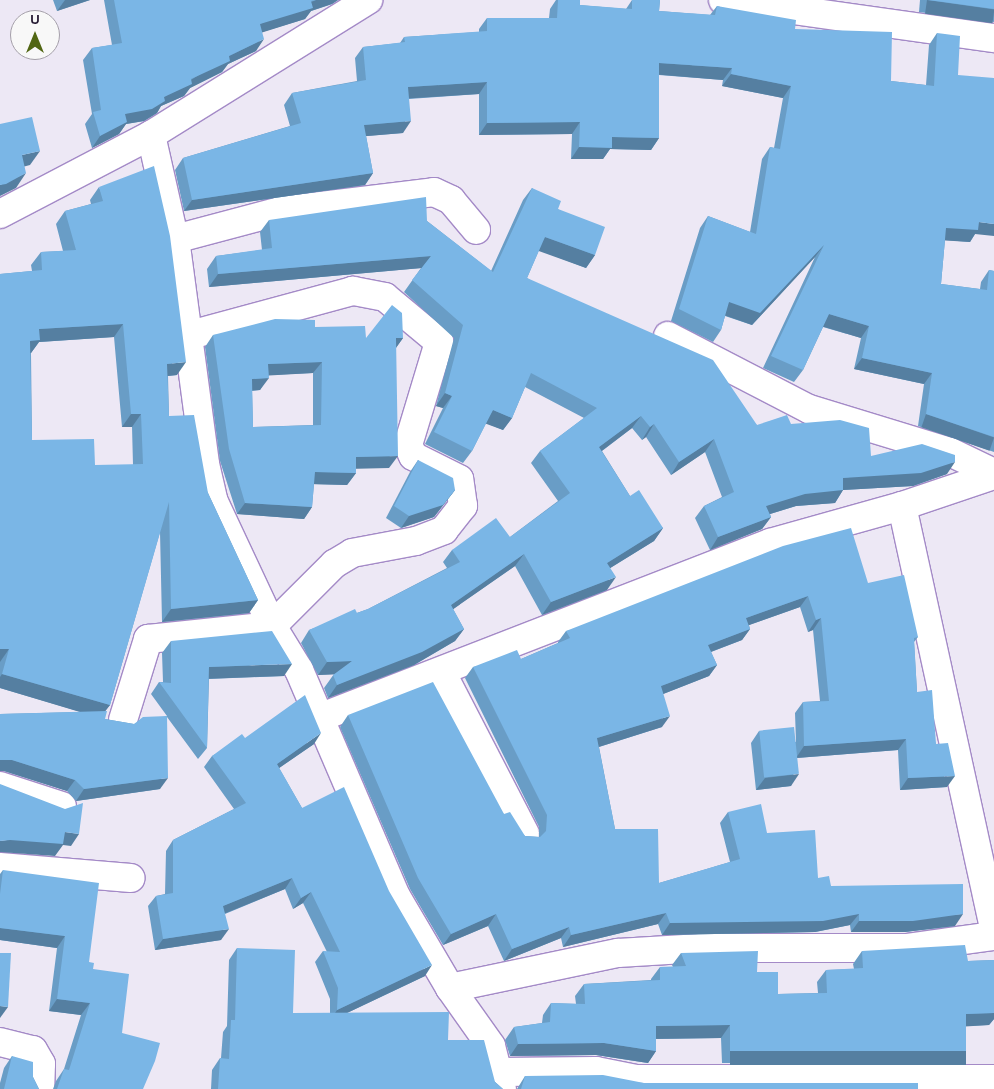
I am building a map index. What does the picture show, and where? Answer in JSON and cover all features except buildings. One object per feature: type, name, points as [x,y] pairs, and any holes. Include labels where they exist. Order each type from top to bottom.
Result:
[{"type":"street","points":[[0,214],[151,135],[368,0]]},
{"type":"street","points":[[723,0],[994,38]]},
{"type":"street","points":[[151,135],[175,239],[190,335],[204,464],[214,502],[272,626],[294,660],[396,896],[450,988],[491,1046],[501,1080],[596,1070],[636,1079],[994,1079]]},
{"type":"street","points":[[175,239],[280,211],[434,192],[451,200],[476,230]]},
{"type":"street","points":[[124,720],[148,639],[272,626],[334,564],[352,553],[416,541],[444,530],[460,514],[464,494],[459,479],[413,456],[408,445],[439,342],[385,297],[363,291],[190,335]]},
{"type":"street","points":[[668,336],[809,409],[950,452],[994,474]]},
{"type":"street","points":[[319,718],[442,673],[770,543],[902,506],[994,474]]},
{"type":"street","points":[[902,506],[994,929]]},
{"type":"street","points":[[442,673],[525,834]]},
{"type":"street","points":[[0,786],[62,806]]},
{"type":"street","points":[[0,867],[131,878]]},
{"type":"street","points":[[450,988],[618,953],[701,948],[906,948],[994,936]]},
{"type":"street","points":[[0,1042],[33,1050],[41,1064],[40,1089]]}]
